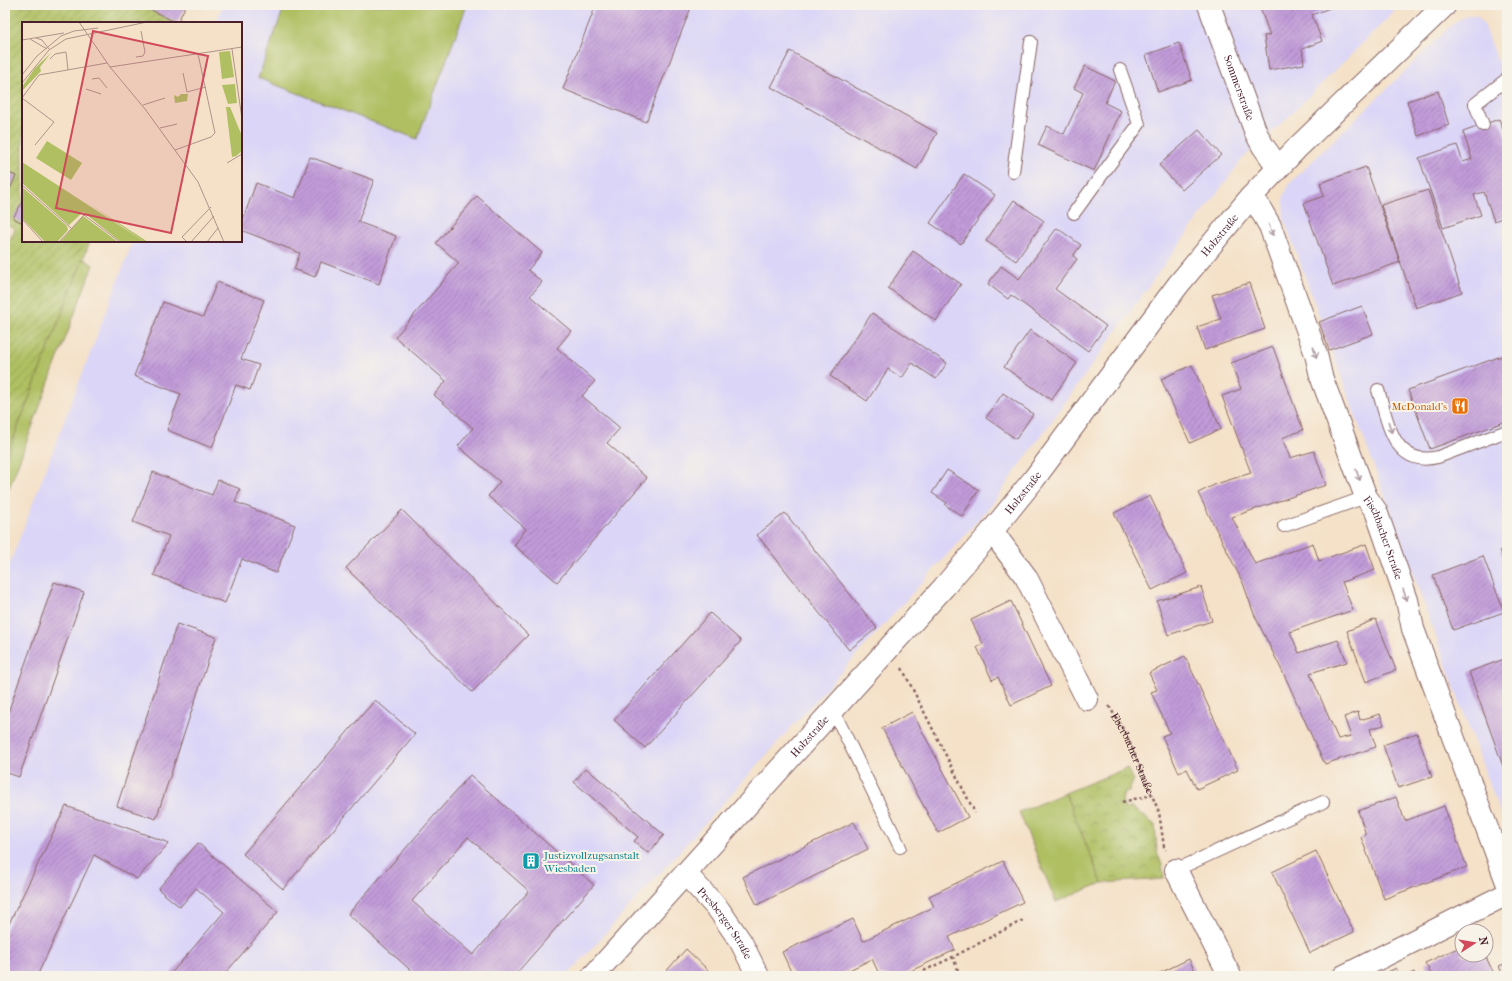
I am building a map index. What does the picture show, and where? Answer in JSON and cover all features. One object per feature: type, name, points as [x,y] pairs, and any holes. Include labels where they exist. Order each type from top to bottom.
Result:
[{"type":"street","name":"Sommerstraße","points":[[1209,5],[1256,133],[1278,167]]},
{"type":"street","name":"Holzstraße","points":[[593,976],[944,587],[992,531],[1034,479],[1178,285],[1250,198],[1278,167],[1445,5]]},
{"type":"street","name":"Fischbacher Straße","points":[[1250,198],[1258,205],[1270,226],[1316,354],[1321,376],[1366,497],[1376,511],[1407,600],[1412,629],[1507,882]]},
{"type":"street","points":[[992,531],[1026,577],[1087,699]]},
{"type":"street","points":[[1176,870],[1230,976]]},
{"type":"street","name":"Presberger Straße","points":[[686,874],[719,910],[741,942],[758,976]]},
{"type":"street","points":[[1344,976],[1507,894]]},
{"type":"lane","points":[[1014,172],[1031,42]]},
{"type":"lane","points":[[1074,213],[1139,124],[1120,70]]},
{"type":"lane","points":[[1483,125],[1475,104],[1507,79]]},
{"type":"lane","points":[[1378,390],[1392,435],[1397,445],[1404,452],[1413,457],[1430,459],[1438,457],[1507,431]]},
{"type":"lane","points":[[1284,526],[1366,497]]},
{"type":"lane","points":[[833,710],[900,847]]},
{"type":"lane","points":[[1176,870],[1323,802]]},
{"type":"path","points":[[902,667],[975,813]]},
{"type":"path","name":"Eberbacher Straße","points":[[1087,699],[1109,706],[1126,734],[1159,812],[1164,847],[1176,870]]},
{"type":"path","points":[[1122,802],[1152,796]]},
{"type":"path","points":[[913,976],[953,957],[1025,919]]},
{"type":"path","points":[[953,957],[960,976]]},
{"type":"path","points":[[863,976],[871,973],[873,976]]},
{"type":"shaded area","points":[[223,5],[1401,5],[1282,123],[1243,158],[1161,269],[990,507],[567,976],[5,976],[5,576],[133,242],[242,242],[242,22],[216,22]]},
{"type":"shaded area","points":[[1468,15],[1477,16],[1484,24],[1507,85],[1507,832],[1284,219],[1283,199],[1289,184],[1455,22]]},
{"type":"green space","points":[[5,5],[181,5],[174,22],[22,22],[22,242],[90,242],[5,460],[5,249],[15,229],[5,223]]},
{"type":"green space","points":[[285,5],[467,5],[417,139],[258,78]]},
{"type":"green space","points":[[83,258],[93,265],[5,499],[5,460]]},
{"type":"green space","points":[[1127,768],[1133,781],[1129,791],[1125,792],[1122,799],[1123,804],[1127,810],[1131,807],[1155,825],[1157,852],[1162,865],[1164,879],[1102,883],[1065,793]]},
{"type":"green space","points":[[1065,793],[1102,883],[1056,902],[1019,812]]},
{"type":"building","points":[[151,5],[181,5],[185,7],[178,22],[149,9]]},
{"type":"building","points":[[596,5],[692,5],[646,122],[563,89]]},
{"type":"building","points":[[1259,5],[1337,5],[1312,15],[1322,41],[1302,49],[1304,64],[1269,70],[1264,36],[1270,35]]},
{"type":"building","points":[[1179,43],[1192,80],[1158,92],[1146,55]]},
{"type":"building","points":[[790,51],[937,133],[917,169],[771,87]]},
{"type":"building","points":[[1085,66],[1115,81],[1105,103],[1121,111],[1094,171],[1038,145],[1047,126],[1064,134],[1083,93],[1074,88]]},
{"type":"building","points":[[1438,91],[1449,125],[1418,136],[1407,101]]},
{"type":"building","points":[[1499,119],[1507,140],[1507,216],[1494,221],[1484,192],[1474,195],[1481,215],[1443,228],[1419,158],[1457,145],[1463,162],[1472,159],[1463,132]]},
{"type":"building","points":[[1199,130],[1221,155],[1182,190],[1159,165]]},
{"type":"building","points":[[310,157],[374,180],[358,222],[396,236],[379,284],[321,262],[315,277],[294,269],[300,253],[242,230],[242,222],[256,183],[295,198]]},
{"type":"building","points":[[1366,167],[1400,262],[1333,286],[1304,203],[1324,196],[1320,183]]},
{"type":"building","points":[[5,171],[16,176],[8,193],[5,191]]},
{"type":"building","points":[[964,174],[995,195],[961,244],[930,223]]},
{"type":"building","points":[[1428,190],[1462,292],[1416,308],[1381,205]]},
{"type":"building","points":[[477,196],[542,253],[528,270],[542,282],[530,296],[571,331],[557,348],[595,381],[582,396],[620,428],[607,443],[647,478],[557,582],[514,545],[526,529],[488,496],[500,482],[458,446],[473,428],[434,395],[446,381],[395,337],[459,263],[436,243]]},
{"type":"building","points":[[1014,200],[1044,221],[1016,261],[986,241]]},
{"type":"building","points":[[22,203],[22,222],[13,218]]},
{"type":"building","points":[[1057,228],[1081,245],[1073,256],[1077,259],[1055,289],[1106,326],[1088,351],[1011,295],[1008,299],[988,284],[1001,266],[1019,279]]},
{"type":"building","points":[[913,251],[961,284],[936,321],[888,288]]},
{"type":"building","points":[[217,282],[264,300],[241,359],[259,365],[250,390],[236,385],[212,448],[167,430],[181,394],[134,376],[163,302],[203,317]]},
{"type":"building","points":[[1249,283],[1265,329],[1205,350],[1197,327],[1221,319],[1212,295]]},
{"type":"building","points":[[1362,306],[1373,334],[1329,350],[1319,322]]},
{"type":"building","points":[[872,313],[947,363],[936,379],[912,363],[902,378],[888,369],[867,401],[830,376]]},
{"type":"building","points":[[1030,330],[1077,363],[1051,400],[1004,367]]},
{"type":"building","points":[[1273,347],[1303,430],[1282,438],[1290,458],[1314,451],[1326,485],[1232,517],[1255,564],[1313,543],[1319,561],[1366,544],[1375,570],[1342,582],[1353,610],[1290,632],[1299,653],[1338,640],[1347,662],[1310,673],[1338,739],[1351,736],[1344,717],[1358,712],[1360,720],[1380,714],[1384,725],[1370,729],[1376,747],[1325,764],[1288,683],[1254,614],[1243,583],[1198,493],[1216,484],[1251,473],[1222,396],[1241,389],[1231,363]]},
{"type":"building","name":"McDonald's","points":[[1507,354],[1507,421],[1430,449],[1408,390]]},
{"type":"building","points":[[1192,365],[1221,429],[1190,443],[1161,379]]},
{"type":"building","points":[[1003,393],[1033,414],[1016,439],[986,418]]},
{"type":"building","points":[[947,470],[979,490],[962,516],[945,505],[947,503],[932,493]]},
{"type":"building","points":[[153,472],[212,495],[218,480],[240,489],[235,502],[295,525],[276,573],[242,559],[225,603],[154,575],[169,536],[133,522]]},
{"type":"building","points":[[1150,496],[1187,573],[1152,590],[1114,513]]},
{"type":"building","points":[[402,510],[528,635],[472,692],[346,568]]},
{"type":"building","points":[[785,513],[877,628],[849,650],[757,535]]},
{"type":"building","points":[[1507,548],[1507,567],[1500,550]]},
{"type":"building","points":[[1483,556],[1504,612],[1453,630],[1433,575]]},
{"type":"building","points":[[54,582],[84,592],[19,777],[5,772],[5,721]]},
{"type":"building","points":[[1201,587],[1212,621],[1168,635],[1157,601]]},
{"type":"building","points":[[1011,601],[1051,686],[1011,705],[998,677],[992,680],[977,647],[983,644],[971,620]]},
{"type":"building","points":[[710,613],[741,641],[645,748],[614,720]]},
{"type":"building","points":[[1376,619],[1396,670],[1366,682],[1347,631]]},
{"type":"building","points":[[177,624],[216,637],[156,819],[117,806]]},
{"type":"building","points":[[1185,656],[1238,770],[1197,789],[1187,769],[1179,773],[1162,736],[1170,733],[1151,692],[1157,690],[1149,673]]},
{"type":"building","points":[[1507,658],[1507,777],[1469,672]]},
{"type":"building","points":[[375,700],[415,734],[283,889],[243,854]]},
{"type":"building","points":[[912,712],[968,817],[938,833],[882,728]]},
{"type":"building","points":[[1417,733],[1432,777],[1398,788],[1383,745]]},
{"type":"building","points":[[586,768],[664,835],[648,853],[634,841],[638,837],[574,782]]},
{"type":"building","name":"Justizvollzugsanstalt Wiesbaden","points":[[470,775],[594,885],[514,976],[417,976],[348,914]],"holes":[[[468,837],[529,891],[473,955],[412,901]]]},
{"type":"building","points":[[1396,797],[1405,821],[1444,806],[1467,867],[1384,899],[1361,837],[1366,835],[1358,811]]},
{"type":"building","points":[[66,806],[169,843],[137,879],[94,855],[37,976],[5,976],[5,932]]},
{"type":"building","points":[[854,822],[868,849],[757,905],[743,877]]},
{"type":"building","points":[[198,843],[278,912],[223,976],[169,976],[224,912],[196,888],[180,907],[158,889]]},
{"type":"building","points":[[1316,851],[1354,932],[1310,953],[1272,872]]},
{"type":"building","points":[[1003,861],[1023,902],[949,937],[955,950],[900,976],[880,976],[872,959],[837,976],[793,976],[782,952],[853,919],[863,941],[934,907],[929,896]]},
{"type":"building","points":[[686,949],[708,970],[702,976],[662,976]]},
{"type":"building","points":[[1454,950],[1454,963],[1489,963],[1495,976],[1432,976],[1425,963]]},
{"type":"building","points":[[1189,959],[1197,976],[1154,976]]},
{"type":"building","points":[[1507,963],[1507,976],[1503,976],[1499,966]]},
{"type":"building","points":[[1396,968],[1400,976],[1380,976]]},
{"type":"building","points":[[1414,972],[1416,976],[1406,976]]},
{"type":"place","name":"McDonald's","points":[[1460,406]]},
{"type":"place","name":"Justizvollzugsanstalt Wiesbaden","points":[[531,861]]}]
